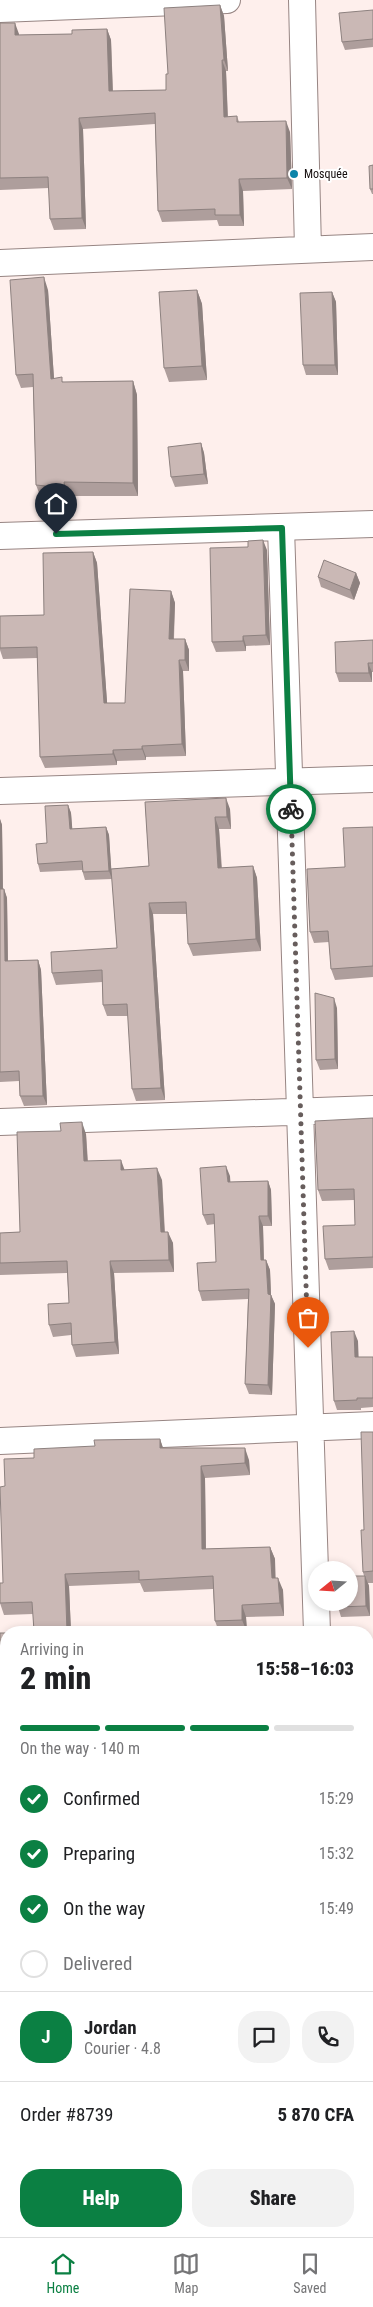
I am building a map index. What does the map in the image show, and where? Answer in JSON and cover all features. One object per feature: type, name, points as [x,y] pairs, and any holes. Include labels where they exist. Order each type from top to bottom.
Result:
[{"type":"street","points":[[0,9],[227,0]]},
{"type":"street","points":[[302,0],[308,250]]},
{"type":"street","points":[[0,263],[373,247]]},
{"type":"street","points":[[0,536],[373,524]]},
{"type":"street","points":[[282,528],[317,1626]]},
{"type":"street","points":[[0,790],[373,778]]},
{"type":"street","points":[[0,1122],[373,1109]]},
{"type":"street","points":[[0,1441],[373,1425]]},
{"type":"building","points":[[220,5],[224,60],[222,60],[224,117],[237,116],[237,122],[286,121],[287,178],[239,179],[240,215],[215,215],[215,209],[158,211],[155,113],[79,118],[82,218],[50,219],[48,177],[0,178],[0,23],[15,23],[15,35],[72,34],[72,30],[107,29],[109,91],[166,90],[166,74],[168,74],[164,8]]},
{"type":"building","points":[[373,10],[373,39],[342,42],[339,13]]},
{"type":"building","points":[[373,165],[373,189],[370,189],[369,166]]},
{"type":"building","points":[[44,277],[51,379],[62,377],[62,382],[133,381],[133,483],[64,482],[65,488],[36,485],[33,374],[16,375],[10,280]]},
{"type":"building","points":[[197,290],[202,366],[164,368],[159,292]]},
{"type":"building","points":[[332,292],[335,365],[303,365],[300,293]]},
{"type":"building","points":[[201,443],[204,474],[171,477],[168,447]]},
{"type":"building","points":[[263,540],[266,635],[243,636],[243,641],[212,642],[210,548],[248,547],[248,541]]},
{"type":"building","points":[[93,552],[104,703],[125,703],[130,589],[171,591],[169,639],[185,639],[185,660],[179,660],[182,744],[142,746],[142,749],[113,750],[113,754],[40,757],[37,647],[0,648],[0,616],[44,615],[43,553]]},
{"type":"building","points":[[324,560],[356,573],[350,590],[318,577]]},
{"type":"building","points":[[373,640],[373,663],[368,663],[369,673],[336,673],[335,642]]},
{"type":"building","points":[[226,798],[227,817],[215,817],[218,868],[253,866],[256,939],[188,944],[186,902],[149,903],[161,1088],[132,1089],[127,1004],[103,1005],[102,970],[52,973],[51,952],[117,948],[111,869],[149,866],[145,802]]},
{"type":"building","points":[[68,805],[70,829],[106,827],[109,871],[83,872],[82,861],[38,864],[36,844],[47,843],[45,806]]},
{"type":"building","points":[[373,827],[373,966],[331,969],[328,931],[310,932],[307,869],[345,867],[343,828]]},
{"type":"building","points":[[0,889],[4,889],[5,961],[38,960],[43,1096],[20,1096],[19,1071],[0,1072]]},
{"type":"building","points":[[315,993],[334,998],[335,1059],[316,1060]]},
{"type":"building","points":[[373,1118],[373,1257],[325,1259],[323,1226],[355,1225],[354,1189],[318,1190],[315,1121]]},
{"type":"building","points":[[82,1122],[84,1161],[121,1160],[121,1170],[157,1168],[161,1232],[168,1232],[169,1260],[110,1261],[115,1342],[72,1345],[71,1323],[49,1325],[48,1304],[69,1303],[67,1261],[0,1263],[0,1233],[20,1232],[17,1132],[61,1131],[60,1123]]},
{"type":"building","points":[[226,1166],[228,1182],[268,1181],[268,1216],[259,1216],[261,1260],[266,1260],[268,1294],[271,1295],[268,1385],[245,1384],[249,1289],[199,1291],[197,1263],[216,1262],[214,1214],[203,1215],[200,1168]]},
{"type":"building","points":[[354,1331],[355,1357],[373,1357],[373,1398],[334,1401],[331,1332]]},
{"type":"building","points":[[361,1432],[373,1432],[373,1571],[363,1572],[361,1530],[364,1530]]},
{"type":"building","points":[[160,1439],[160,1448],[245,1448],[245,1463],[201,1466],[202,1549],[270,1547],[272,1578],[278,1578],[280,1603],[242,1605],[242,1620],[215,1621],[213,1576],[139,1580],[139,1571],[65,1574],[67,1626],[34,1626],[32,1602],[0,1603],[0,1583],[3,1583],[0,1487],[5,1486],[4,1459],[34,1458],[34,1449],[95,1446],[94,1440]]},
{"type":"building","points":[[358,1576],[365,1576],[366,1606],[358,1606]]},
{"type":"way so far","points":[[291,809],[308,1348]]},
{"type":"place","name":"Mosquée","points":[[294,174]]},
{"type":"route","points":[[56,534],[282,528],[291,809]]}]
